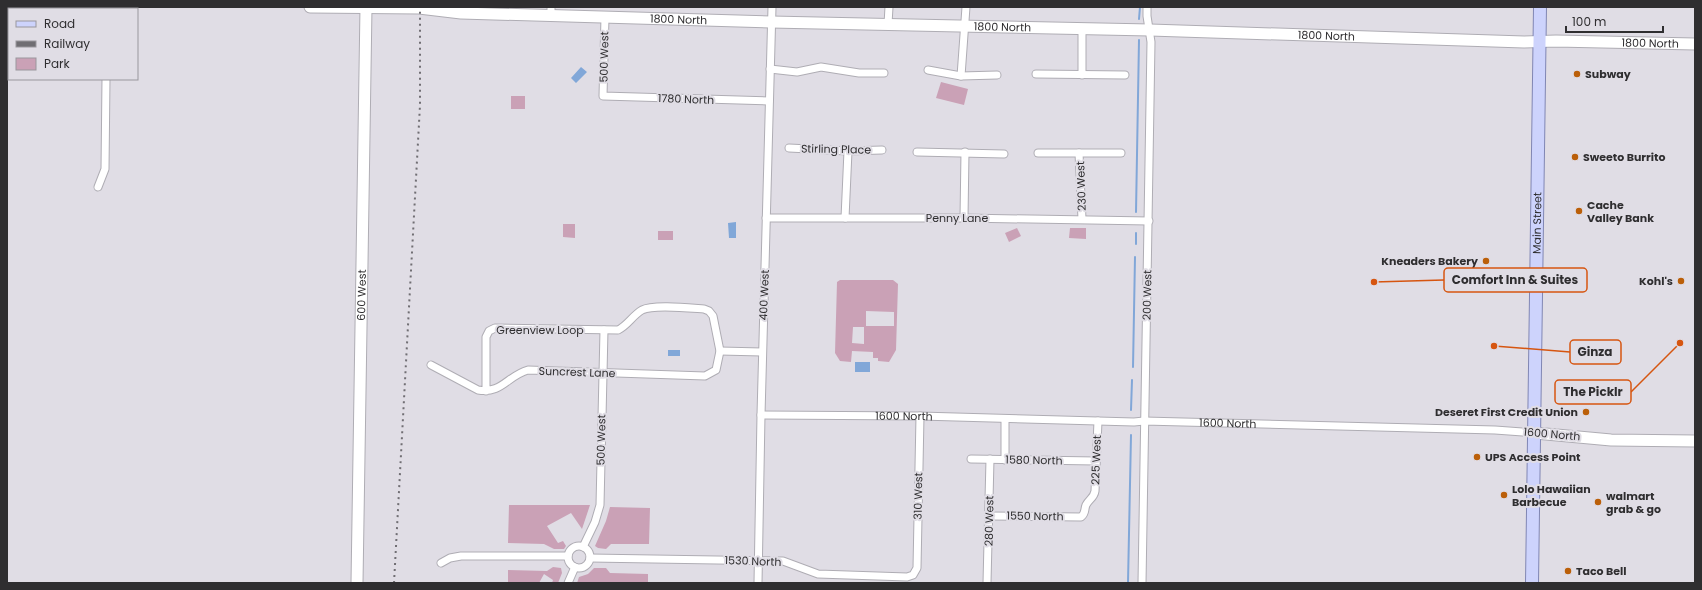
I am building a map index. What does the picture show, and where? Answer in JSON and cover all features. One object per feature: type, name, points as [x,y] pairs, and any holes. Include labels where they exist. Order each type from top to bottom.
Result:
[{"type":"main road","name":"Main Street","points":[[1532,583],[1540,7]]},
{"type":"street","name":"1800 North","points":[[310,7],[420,8],[461,13],[551,11],[605,17],[1082,28],[1355,38],[1695,44]]},
{"type":"street","name":"400 West","points":[[758,583],[762,352],[772,7]]},
{"type":"street","points":[[888,24],[889,7]]},
{"type":"street","points":[[961,76],[966,7]]},
{"type":"street","name":"200 West","points":[[1142,583],[1151,42],[1147,7]]},
{"type":"street","name":"600 West","points":[[356,583],[366,8]]},
{"type":"street","name":"500 West","points":[[603,96],[605,17]]},
{"type":"street","points":[[1082,28],[1082,74]]},
{"type":"street","points":[[770,69],[797,72],[821,68],[858,73],[884,73]]},
{"type":"street","points":[[928,70],[961,76],[997,75]]},
{"type":"street","points":[[1036,74],[1125,75]]},
{"type":"street","points":[[98,186],[104,169],[106,80]]},
{"type":"street","name":"1780 North","points":[[603,96],[770,101]]},
{"type":"street","name":"Stirling Place","points":[[789,148],[848,151],[882,150]]},
{"type":"street","points":[[845,218],[848,151]]},
{"type":"street","points":[[917,152],[1004,154]]},
{"type":"street","points":[[964,218],[965,152]]},
{"type":"street","points":[[1038,153],[1121,153]]},
{"type":"street","name":"230 West","points":[[1080,153],[1082,220]]},
{"type":"street","name":"Penny Lane","points":[[766,218],[964,218],[1149,221]]},
{"type":"street","points":[[604,330],[618,330],[626,327],[636,314],[644,309],[704,309],[709,311],[713,316],[720,351],[762,352]]},
{"type":"street","name":"Greenview Loop","points":[[486,391],[486,337],[489,331],[495,328],[604,330]]},
{"type":"street","name":"500 West","points":[[583,547],[595,522],[600,505],[604,330]]},
{"type":"street","name":"Suncrest Lane","points":[[486,391],[496,390],[517,373],[528,370],[586,370],[602,373],[705,376],[716,370],[720,351]]},
{"type":"street","points":[[431,365],[478,390],[486,391]]},
{"type":"street","name":"1600 North","points":[[761,415],[920,416],[1098,421],[1144,420],[1483,429],[1611,440],[1695,441]]},
{"type":"street","name":"310 West","points":[[913,575],[917,568],[920,416]]},
{"type":"street","points":[[1005,419],[1005,460]]},
{"type":"street","name":"225 West","points":[[1081,517],[1084,514],[1086,506],[1095,495],[1098,421]]},
{"type":"street","name":"1580 North","points":[[971,459],[1096,461]]},
{"type":"street","name":"280 West","points":[[987,583],[990,459]]},
{"type":"street","name":"1550 North","points":[[989,516],[1081,517]]},
{"type":"street","points":[[583,547],[588,551],[590,558],[585,566],[575,567],[570,563],[568,556],[574,548],[583,547]]},
{"type":"street","points":[[441,563],[450,558],[461,556],[568,556]]},
{"type":"street","name":"1530 North","points":[[590,558],[787,562],[808,572],[818,574],[906,577],[913,575]]},
{"type":"street","points":[[568,583],[575,567]]},
{"type":"green space","points":[[941,82],[968,89],[964,105],[936,98]]},
{"type":"green space","points":[[511,96],[525,96],[525,109],[511,109]]},
{"type":"green space","points":[[563,224],[575,224],[575,238],[563,237]]},
{"type":"green space","points":[[1017,228],[1021,236],[1009,242],[1005,233]]},
{"type":"green space","points":[[1070,228],[1086,228],[1086,239],[1069,238]]},
{"type":"green space","points":[[658,231],[673,231],[673,240],[658,240]]},
{"type":"green space","points":[[840,280],[893,280],[898,284],[896,350],[889,362],[878,361],[878,358],[873,358],[873,352],[852,351],[851,362],[840,361],[835,353],[837,282]],"holes":[[[866,311],[894,312],[894,326],[866,326]],[[853,327],[864,327],[864,344],[852,343]]]},
{"type":"green space","points":[[509,505],[590,505],[582,529],[571,513],[547,526],[558,543],[563,541],[566,546],[564,549],[554,549],[544,544],[508,543]]},
{"type":"green space","points":[[610,507],[650,508],[649,544],[611,544],[606,549],[595,546],[606,521]]},
{"type":"green space","points":[[553,567],[561,568],[562,573],[558,583],[552,583],[553,580],[544,574],[539,583],[508,583],[508,570],[547,571]]},
{"type":"green space","points":[[594,568],[606,568],[610,573],[648,574],[648,583],[577,583],[579,577],[588,574]]},
{"type":"water","points":[[581,67],[587,72],[576,83],[571,78]]},
{"type":"water","points":[[736,222],[736,238],[729,238],[728,223]]},
{"type":"water","points":[[668,350],[680,350],[680,356],[668,356]]},
{"type":"water","points":[[855,362],[870,362],[870,372],[855,372]]},
{"type":"waterway","points":[[1139,19],[1140,7]]},
{"type":"waterway","points":[[1136,212],[1139,40]]},
{"type":"waterway","points":[[1136,233],[1136,244]]},
{"type":"waterway","points":[[1133,367],[1135,257]]},
{"type":"waterway","points":[[1131,410],[1132,380]]},
{"type":"waterway","points":[[1128,583],[1131,435]]},
{"type":"railway","points":[[394,583],[420,105],[420,7]]},
{"type":"place","name":"Subway","points":[[1577,74]]},
{"type":"place","name":"Sweeto Burrito","points":[[1575,157]]},
{"type":"place","name":"Cache Valley Bank","points":[[1579,211]]},
{"type":"place","name":"Kneaders Bakery","points":[[1486,261]]},
{"type":"place","name":"Kohl's","points":[[1681,281]]},
{"type":"place","name":"Comfort Inn & Suites","points":[[1374,282]]},
{"type":"place","name":"The Picklr","points":[[1680,343]]},
{"type":"place","name":"Ginza","points":[[1494,346]]},
{"type":"place","name":"Deseret First Credit Union","points":[[1586,412]]},
{"type":"place","name":"UPS Access Point","points":[[1477,457]]},
{"type":"place","name":"Lolo Hawaiian Barbecue","points":[[1504,495]]},
{"type":"place","name":"walmart grab & go","points":[[1598,502]]},
{"type":"place","name":"Taco Bell","points":[[1568,571]]}]
